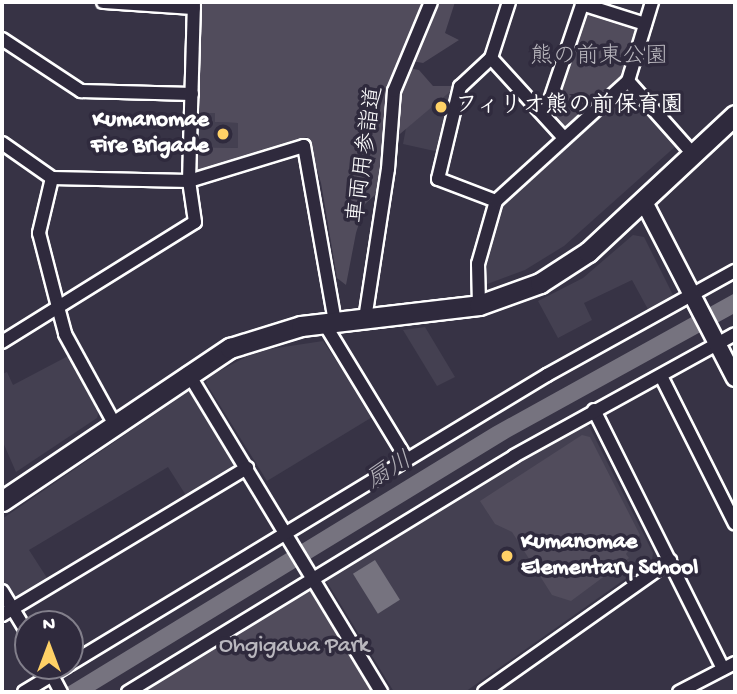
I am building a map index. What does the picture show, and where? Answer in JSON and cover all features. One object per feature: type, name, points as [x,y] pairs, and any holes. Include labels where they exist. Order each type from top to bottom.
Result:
[{"type":"main road","points":[[2,501],[188,373],[246,342],[329,323],[479,305],[561,270],[644,202],[735,114]]},
{"type":"street","points":[[2,342],[192,225],[189,181],[194,5],[103,2]]},
{"type":"street","name":"車両用参詣道","points":[[365,319],[388,169],[394,92],[431,2]]},
{"type":"street","points":[[496,201],[438,179],[460,87],[491,58],[509,2]]},
{"type":"street","points":[[479,305],[478,264],[496,201],[628,81],[652,2]]},
{"type":"street","points":[[545,115],[582,3],[645,24]]},
{"type":"street","points":[[2,39],[81,91],[192,94]]},
{"type":"street","points":[[491,58],[564,138]]},
{"type":"street","points":[[628,81],[693,154]]},
{"type":"street","points":[[2,143],[52,178],[189,181],[304,146],[329,323],[406,458]]},
{"type":"street","points":[[52,178],[39,233],[65,334],[114,422]]},
{"type":"street","points":[[644,202],[735,378]]},
{"type":"street","points":[[84,656],[406,458],[697,302],[735,271]]},
{"type":"street","points":[[128,692],[594,410],[661,376],[714,336],[735,334]]},
{"type":"street","points":[[188,373],[381,692]]},
{"type":"street","points":[[661,376],[735,524]]},
{"type":"street","points":[[594,410],[670,561],[729,666],[679,692]]},
{"type":"street","points":[[2,591],[7,612],[247,468]]},
{"type":"street","points":[[484,692],[670,561]]},
{"type":"street","points":[[24,692],[39,680]]},
{"type":"shaded area","name":"フィリオ熊の前保育園","points":[[457,86],[439,152],[403,144],[406,128]]},
{"type":"shaded area","points":[[623,90],[631,91],[677,145],[564,246],[525,270],[482,286],[482,265],[500,205]]},
{"type":"shaded area","points":[[197,113],[216,113],[216,122],[238,123],[238,148],[195,147]]},
{"type":"shaded area","points":[[633,235],[644,237],[673,295],[671,302],[650,313],[632,280],[584,303],[592,320],[558,338],[538,301],[583,278]]},
{"type":"shaded area","points":[[735,293],[735,313],[510,437],[92,692],[59,692],[79,680],[84,680],[84,677],[493,427]]},
{"type":"shaded area","points":[[425,327],[455,377],[437,386],[403,330]]},
{"type":"shaded area","points":[[323,341],[374,416],[267,481],[206,383],[208,377],[257,351]]},
{"type":"shaded area","points":[[70,355],[100,408],[97,418],[16,472],[2,440],[2,374],[7,372],[13,385]]},
{"type":"shaded area","points":[[189,391],[194,392],[235,459],[233,469],[187,497],[168,467],[29,550],[49,581],[20,598],[10,597],[2,583],[2,519]]},
{"type":"shaded area","name":"Kumanomae Elementary School","points":[[582,424],[589,426],[653,553],[652,560],[465,692],[394,692],[327,582],[329,577]]},
{"type":"shaded area","points":[[375,560],[400,600],[378,614],[353,574]]},
{"type":"green space","points":[[201,2],[455,2],[445,33],[459,40],[423,63],[412,61],[409,68],[419,70],[433,86],[457,86],[388,144],[377,193],[365,204],[356,233],[346,285],[337,278],[321,183],[307,137],[201,172],[195,167],[195,147],[238,148],[238,123],[215,122],[215,113],[197,113]]},
{"type":"green space","name":"熊の前東公園","points":[[588,10],[638,30],[623,78],[565,127],[553,111],[583,12]]},
{"type":"green space","points":[[582,435],[590,437],[640,535],[626,554],[629,558],[571,601],[552,595],[512,532],[495,524],[480,501]]},
{"type":"green space","name":"Ohgigawa Park","points":[[304,589],[313,591],[375,692],[138,692]]},
{"type":"place","name":"フィリオ熊の前保育園","points":[[441,107]]},
{"type":"place","name":"Kumanomae Fire Brigade","points":[[223,134]]},
{"type":"place","name":"Kumanomae Elementary School","points":[[507,556]]},
{"type":"water label","name":"扇川","points":[[390,472]]}]
